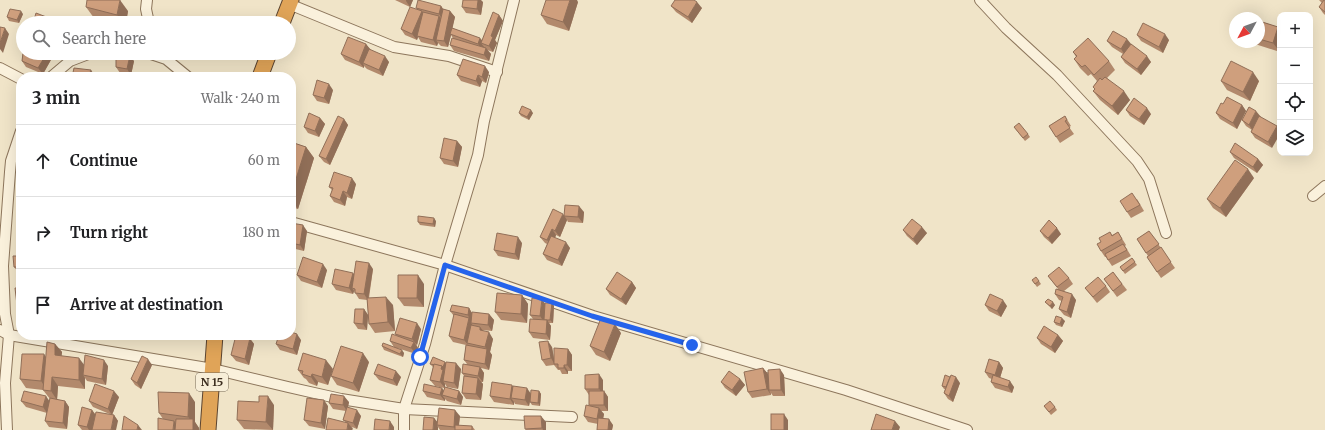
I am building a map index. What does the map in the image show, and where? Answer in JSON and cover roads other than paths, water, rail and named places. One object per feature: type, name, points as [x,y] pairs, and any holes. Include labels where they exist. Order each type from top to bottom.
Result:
[{"type":"highway","points":[[285,16],[290,2]]},
{"type":"highway","points":[[262,72],[266,60]]},
{"type":"highway","name":"N 15","points":[[208,430],[215,340]]},
{"type":"street","points":[[147,0],[146,9],[148,16]]},
{"type":"street","points":[[404,430],[404,409],[425,344],[445,265],[478,155],[496,72],[514,0]]},
{"type":"street","points":[[980,0],[1006,28],[1073,92],[1137,161],[1149,179],[1166,233]]},
{"type":"street","points":[[290,2],[394,47],[449,56],[496,72]]},
{"type":"street","points":[[57,72],[73,60]]},
{"type":"street","points":[[169,60],[182,72]]},
{"type":"street","points":[[0,68],[16,76]]},
{"type":"street","points":[[7,430],[4,332],[6,220],[12,161],[16,148]]},
{"type":"street","points":[[1313,196],[1325,186]]},
{"type":"street","points":[[296,223],[445,265],[592,316],[846,390],[967,430]]},
{"type":"street","points":[[4,332],[16,334]]},
{"type":"street","points":[[49,340],[213,369],[288,387],[404,409],[572,417]]}]
